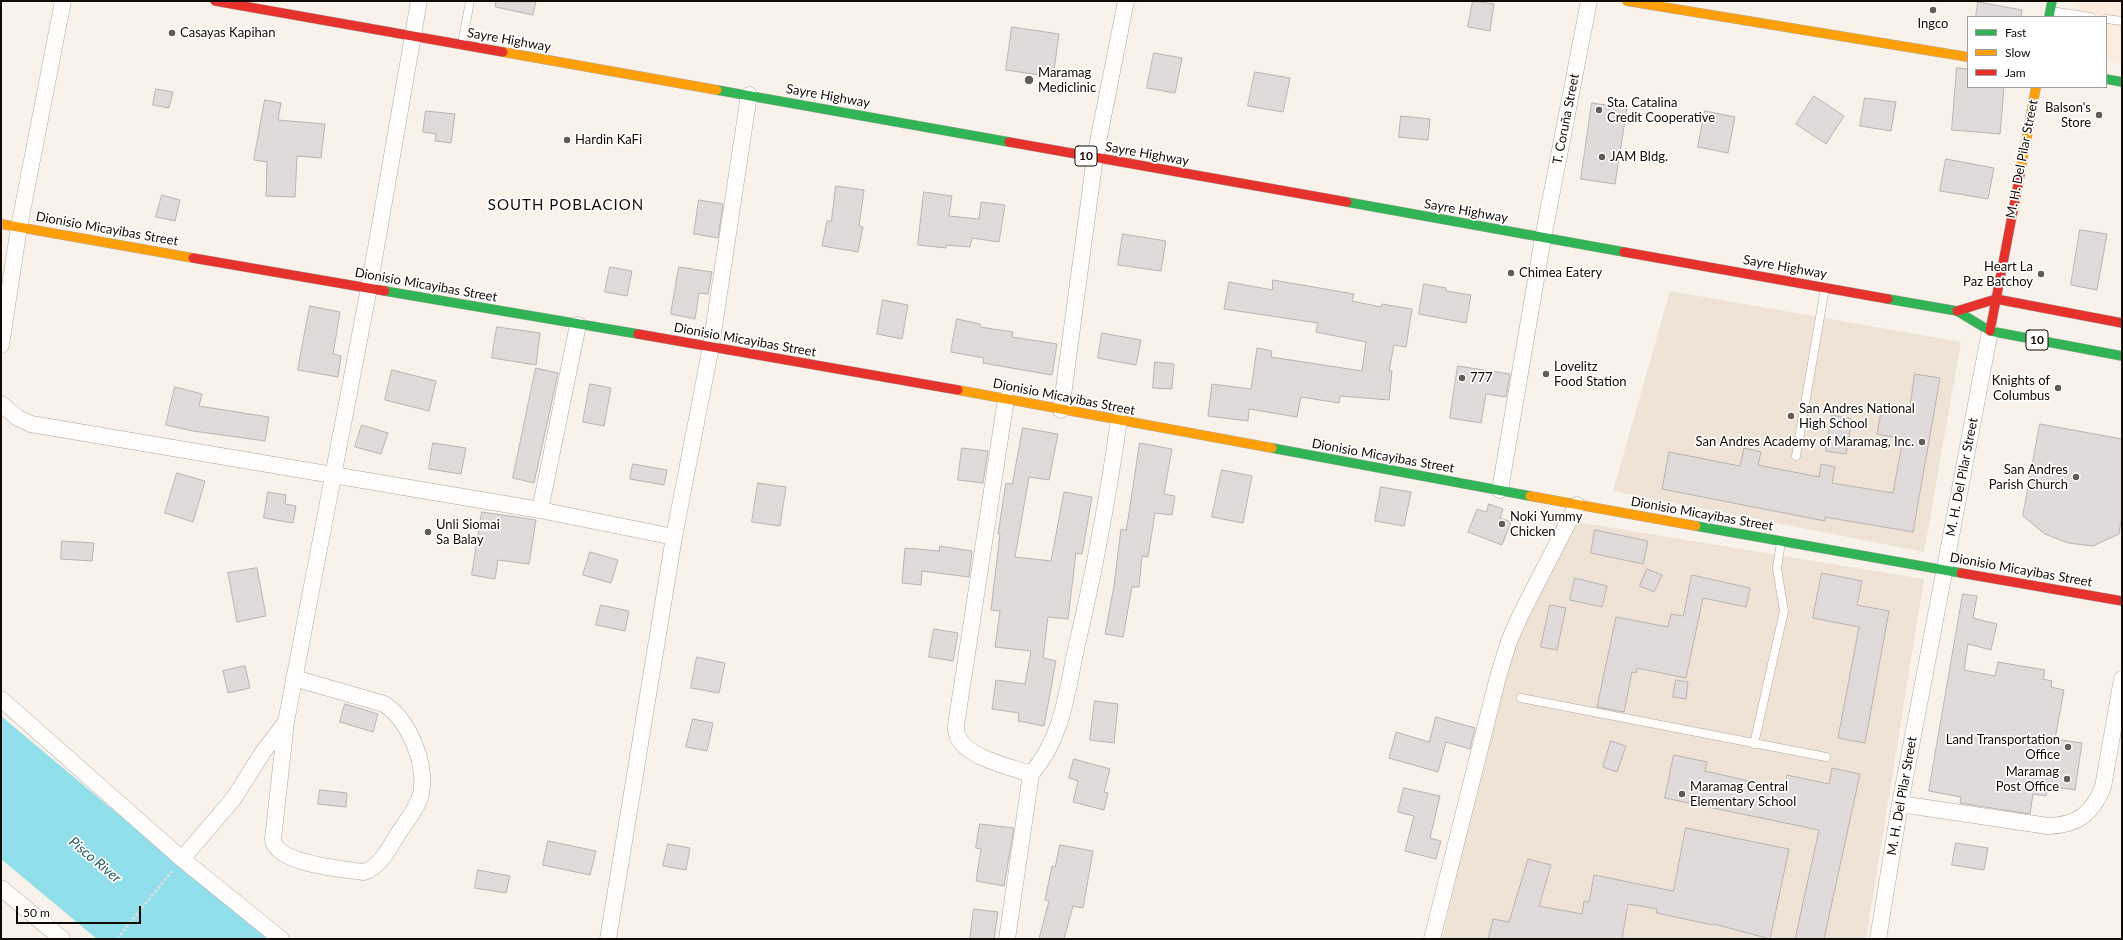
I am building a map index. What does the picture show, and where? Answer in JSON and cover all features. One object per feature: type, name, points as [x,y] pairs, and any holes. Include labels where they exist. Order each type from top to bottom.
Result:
[{"type":"main road","name":"Sayre Highway","points":[[215,1],[1957,311],[1990,331],[2122,356]]},
{"type":"main road","points":[[1627,1],[1671,5],[1967,57]]},
{"type":"main road","points":[[2050,14],[2052,1]]},
{"type":"main road","points":[[2107,79],[2122,82]]},
{"type":"main road","name":"M. H. Del Pilar Street","points":[[1990,331],[2036,88]]},
{"type":"main road","name":"Dionisio Micayibas Street","points":[[1,224],[578,325],[711,346],[1577,505],[2122,601]]},
{"type":"main road","name":"Sayre Highway","points":[[1957,311],[1996,299],[2122,324]]},
{"type":"street","points":[[1,345],[19,227],[63,1]]},
{"type":"street","points":[[294,678],[384,704],[393,710],[409,731],[420,767],[422,783],[420,795],[416,805],[386,852],[371,870],[364,872],[318,865],[288,856],[276,848],[273,839],[286,722],[294,678],[332,474],[369,288],[419,1]]},
{"type":"street","points":[[1062,410],[1095,158],[1126,1]]},
{"type":"street","name":"T. Coruña Street","points":[[1500,490],[1543,238],[1589,1]]},
{"type":"street","points":[[608,939],[674,537],[711,346],[749,95]]},
{"type":"street","points":[[540,510],[578,325]]},
{"type":"street","name":"M. H. Del Pilar Street","points":[[1878,939],[1900,804],[1990,331]]},
{"type":"street","points":[[1006,399],[956,725],[958,737],[967,747],[979,756],[1031,774]]},
{"type":"street","points":[[1,404],[18,418],[30,424],[540,510],[674,537]]},
{"type":"street","points":[[1007,939],[1031,774],[1043,760],[1058,729],[1099,550],[1119,420]]},
{"type":"street","points":[[1432,939],[1498,677],[1509,641],[1577,505]]},
{"type":"street","points":[[1900,804],[2048,826],[2064,826],[2079,819],[2089,811],[2098,800],[2103,786],[2122,679]]},
{"type":"street","points":[[1,699],[178,864],[280,939]]},
{"type":"street","points":[[178,864],[234,798],[263,752],[286,722]]},
{"type":"street","points":[[1,888],[62,939]]},
{"type":"lane","points":[[462,45],[470,1]]},
{"type":"lane","points":[[2050,14],[2077,16]]},
{"type":"lane","points":[[2107,19],[2122,22]]},
{"type":"lane","points":[[1796,456],[1825,288]]},
{"type":"lane","points":[[1754,744],[1784,611],[1777,568],[1781,541]]},
{"type":"lane","points":[[1521,698],[1826,757]]},
{"type":"path","points":[[117,939],[178,864]]},
{"type":"shaded area","points":[[2076,1],[2122,1],[2122,63],[2107,61],[2107,16],[2073,16]]},
{"type":"shaded area","name":"San Andres National High School","points":[[1670,291],[1961,342],[1924,552],[1613,491]]},
{"type":"shaded area","name":"Maramag Central Elementary School","points":[[1577,522],[1924,579],[1866,939],[1442,939],[1509,649]]},
{"type":"water","name":"Pisco River","points":[[1,716],[267,939],[97,939],[1,859]]},
{"type":"building","points":[[496,1],[536,1],[533,15],[496,7]]},
{"type":"building","points":[[1473,1],[1494,4],[1490,31],[1468,27]]},
{"type":"building","points":[[1978,2],[2022,10],[2021,16],[1976,16]]},
{"type":"building","points":[[1012,27],[1059,34],[1053,77],[1006,70]]},
{"type":"building","points":[[1154,53],[1182,58],[1175,93],[1147,88]]},
{"type":"building","points":[[1957,68],[1967,69],[1967,88],[2004,88],[2000,134],[1952,130]]},
{"type":"building","points":[[1255,72],[1290,78],[1283,112],[1248,106]]},
{"type":"building","points":[[156,89],[173,92],[169,108],[153,105]]},
{"type":"building","points":[[1814,96],[1844,116],[1826,144],[1796,124]]},
{"type":"building","points":[[1865,98],[1896,102],[1891,131],[1860,126]]},
{"type":"building","points":[[265,100],[281,103],[278,120],[325,124],[321,158],[297,156],[295,197],[266,196],[267,162],[254,160]]},
{"type":"building","name":"JAM Bldg.","points":[[1592,103],[1627,108],[1615,184],[1581,179]]},
{"type":"building","points":[[426,111],[455,114],[451,143],[435,141],[436,134],[423,132]]},
{"type":"building","points":[[1705,111],[1735,117],[1728,153],[1698,147]]},
{"type":"building","points":[[1401,116],[1430,119],[1428,140],[1399,137]]},
{"type":"building","points":[[1946,159],[1994,168],[1988,199],[1940,191]]},
{"type":"building","points":[[836,186],[864,190],[859,226],[863,227],[858,252],[822,246],[827,221],[831,221]]},
{"type":"building","points":[[924,192],[952,196],[949,216],[979,219],[981,202],[1005,205],[999,242],[972,238],[970,247],[946,245],[946,248],[918,245]]},
{"type":"building","points":[[162,195],[180,200],[175,221],[156,217]]},
{"type":"building","points":[[699,200],[723,204],[718,238],[694,234]]},
{"type":"building","points":[[2080,230],[2107,234],[2097,290],[2071,285]]},
{"type":"building","points":[[1123,234],[1166,241],[1161,271],[1118,265]]},
{"type":"building","points":[[610,267],[632,271],[627,296],[605,292]]},
{"type":"building","points":[[679,267],[712,272],[708,294],[699,293],[695,319],[671,314]]},
{"type":"building","points":[[1273,280],[1354,294],[1352,301],[1381,307],[1382,304],[1412,309],[1406,347],[1394,345],[1389,371],[1392,371],[1389,400],[1340,396],[1339,403],[1301,397],[1297,417],[1249,409],[1248,421],[1208,416],[1212,384],[1251,389],[1257,348],[1272,351],[1271,357],[1362,371],[1366,342],[1316,332],[1318,323],[1224,309],[1229,282],[1272,290]]},
{"type":"building","points":[[1424,284],[1446,288],[1446,291],[1471,295],[1466,323],[1419,314]]},
{"type":"building","points":[[883,300],[908,305],[902,339],[877,334]]},
{"type":"building","points":[[310,306],[340,312],[333,354],[341,356],[338,377],[298,370]]},
{"type":"building","points":[[957,319],[980,324],[980,327],[1013,332],[1012,337],[1057,344],[1052,375],[983,363],[984,358],[951,352]]},
{"type":"building","points":[[497,327],[540,333],[536,365],[492,358]]},
{"type":"building","points":[[1102,333],[1141,340],[1136,365],[1098,358]]},
{"type":"building","points":[[1155,362],[1174,364],[1172,389],[1153,388]]},
{"type":"building","points":[[1458,366],[1510,374],[1506,397],[1486,394],[1481,423],[1450,418]]},
{"type":"building","points":[[536,368],[558,373],[534,483],[513,478]]},
{"type":"building","points":[[392,370],[436,381],[429,411],[385,400]]},
{"type":"building","points":[[1915,374],[1940,378],[1913,532],[1825,517],[1825,521],[1662,489],[1669,452],[1740,466],[1744,448],[1761,452],[1758,465],[1819,477],[1821,464],[1835,467],[1832,483],[1893,493],[1903,439],[1877,434],[1882,406],[1909,411]]},
{"type":"building","points":[[590,384],[611,388],[604,426],[583,422]]},
{"type":"building","points":[[175,387],[202,394],[199,406],[269,417],[265,441],[193,431],[166,425]]},
{"type":"building","points":[[1832,415],[1852,419],[1846,454],[1826,451]]},
{"type":"building","name":"San Andres Parish Church","points":[[2040,424],[2122,439],[2122,515],[2119,534],[2093,546],[2068,543],[2045,534],[2023,516]]},
{"type":"building","points":[[362,425],[388,433],[381,454],[355,447]]},
{"type":"building","points":[[1023,428],[1058,434],[1049,480],[1029,477],[1015,557],[1051,561],[1064,492],[1092,497],[1082,554],[1076,553],[1068,619],[1048,617],[1043,658],[1056,661],[1044,726],[1018,721],[1019,713],[992,709],[996,680],[1025,684],[1031,651],[995,647],[1000,611],[991,610],[1000,534],[998,534],[1006,483],[1012,484]]},
{"type":"building","points":[[433,443],[466,448],[461,474],[429,469]]},
{"type":"building","points":[[1140,443],[1172,449],[1164,494],[1175,496],[1172,515],[1155,513],[1148,557],[1142,556],[1139,587],[1132,587],[1123,637],[1105,634],[1114,586],[1121,529],[1126,530]]},
{"type":"building","points":[[962,448],[988,451],[983,483],[958,480]]},
{"type":"building","points":[[633,464],[667,470],[664,485],[630,479]]},
{"type":"building","points":[[1222,470],[1252,476],[1243,523],[1212,517]]},
{"type":"building","points":[[177,473],[205,481],[193,522],[165,513]]},
{"type":"building","points":[[758,483],[786,487],[780,526],[752,522]]},
{"type":"building","points":[[1381,487],[1411,492],[1404,526],[1375,521]]},
{"type":"building","points":[[268,492],[286,495],[285,504],[296,506],[293,523],[264,518]]},
{"type":"building","points":[[1489,504],[1503,509],[1500,518],[1511,522],[1502,545],[1468,532],[1477,509],[1486,512]]},
{"type":"building","points":[[482,512],[536,520],[529,564],[498,560],[495,579],[472,575]]},
{"type":"building","points":[[1595,530],[1648,541],[1643,564],[1591,553]]},
{"type":"building","points":[[62,541],[94,543],[92,561],[61,559]]},
{"type":"building","points":[[940,546],[972,551],[969,577],[922,571],[921,585],[902,583],[905,548],[939,551]]},
{"type":"building","points":[[590,552],[618,560],[611,583],[583,575]]},
{"type":"building","points":[[257,568],[266,616],[237,622],[228,573]]},
{"type":"building","points":[[1647,569],[1662,575],[1654,592],[1640,586]]},
{"type":"building","points":[[1822,573],[1862,581],[1857,605],[1889,611],[1865,743],[1838,738],[1859,627],[1813,618]]},
{"type":"building","points":[[1692,575],[1750,588],[1746,607],[1703,598],[1686,678],[1637,668],[1636,673],[1632,672],[1624,712],[1597,707],[1616,617],[1668,627],[1671,614],[1683,616]]},
{"type":"building","points":[[1575,578],[1607,586],[1602,607],[1570,600]]},
{"type":"building","points":[[1963,594],[1977,596],[1973,618],[1997,624],[1991,650],[1968,644],[1964,670],[1995,676],[1998,662],[2045,670],[2043,679],[2052,681],[2051,687],[2064,690],[2055,739],[2082,743],[2075,790],[2047,786],[2046,796],[2033,794],[2030,814],[1960,803],[1961,797],[1929,791]]},
{"type":"building","points":[[601,605],[629,611],[625,631],[596,625]]},
{"type":"building","points":[[1550,605],[1566,608],[1557,650],[1541,647]]},
{"type":"building","points":[[934,629],[958,633],[953,661],[929,657]]},
{"type":"building","points":[[697,657],[725,663],[719,693],[691,688]]},
{"type":"building","points":[[245,666],[250,688],[228,693],[223,671]]},
{"type":"building","points":[[1676,680],[1688,682],[1686,699],[1673,697]]},
{"type":"building","points":[[1095,701],[1118,704],[1114,743],[1090,740]]},
{"type":"building","points":[[345,704],[378,714],[373,732],[340,722]]},
{"type":"building","points":[[1436,717],[1475,728],[1470,749],[1446,742],[1438,772],[1389,758],[1396,732],[1429,742]]},
{"type":"building","points":[[693,719],[713,723],[707,751],[686,747]]},
{"type":"building","points":[[1611,741],[1626,746],[1617,772],[1603,767]]},
{"type":"building","points":[[1674,755],[1707,762],[1705,771],[1784,789],[1787,775],[1829,784],[1832,768],[1860,774],[1824,939],[1795,939],[1819,830],[1665,798]]},
{"type":"building","points":[[1074,759],[1110,769],[1104,792],[1108,793],[1104,810],[1073,802],[1078,781],[1069,778]]},
{"type":"building","points":[[1404,788],[1440,796],[1430,838],[1441,841],[1436,859],[1405,851],[1414,816],[1398,812]]},
{"type":"building","points":[[320,790],[347,793],[346,807],[318,804]]},
{"type":"building","points":[[980,824],[1014,828],[1004,886],[976,881],[981,849],[976,848]]},
{"type":"building","points":[[1686,828],[1789,849],[1770,939],[1714,924],[1656,913],[1657,909],[1628,904],[1622,939],[1488,939],[1493,919],[1509,922],[1528,859],[1551,865],[1539,906],[1582,914],[1584,901],[1589,902],[1594,875],[1673,891]]},
{"type":"building","points":[[548,841],[596,851],[590,875],[543,865]]},
{"type":"building","points":[[1956,843],[1988,848],[1984,870],[1952,865]]},
{"type":"building","points":[[668,844],[690,848],[686,870],[663,866]]},
{"type":"building","points":[[1060,845],[1093,851],[1083,908],[1073,906],[1064,939],[1039,939],[1049,901],[1045,900],[1052,866],[1055,867]]},
{"type":"building","points":[[478,870],[510,876],[506,893],[475,888]]},
{"type":"building","points":[[974,909],[998,912],[994,939],[970,939]]},
{"type":"traffic: fast","points":[[2049,16],[2052,1]]},
{"type":"traffic: fast","points":[[2107,79],[2122,82]]},
{"type":"traffic: fast","points":[[717,90],[1009,142]]},
{"type":"traffic: fast","points":[[1347,202],[1624,252]]},
{"type":"traffic: fast","points":[[385,291],[638,334]]},
{"type":"traffic: fast","points":[[1888,299],[1957,311],[1990,331],[2122,356]]},
{"type":"traffic: fast","points":[[1272,448],[1530,496]]},
{"type":"traffic: fast","points":[[1696,526],[1961,573]]},
{"type":"traffic: slow","points":[[1627,1],[1967,57]]},
{"type":"traffic: slow","points":[[503,52],[717,90]]},
{"type":"traffic: slow","points":[[2021,169],[2036,88]]},
{"type":"traffic: slow","points":[[1,224],[193,258]]},
{"type":"traffic: slow","points":[[958,390],[1272,448]]},
{"type":"traffic: slow","points":[[1530,496],[1696,526]]},
{"type":"traffic: jam","points":[[215,1],[503,52]]},
{"type":"traffic: jam","points":[[1009,142],[1347,202]]},
{"type":"traffic: jam","points":[[1990,331],[2021,169]]},
{"type":"traffic: jam","points":[[1624,252],[1888,299]]},
{"type":"traffic: jam","points":[[193,258],[385,291]]},
{"type":"traffic: jam","points":[[1957,311],[1996,299],[2122,323]]},
{"type":"traffic: jam","points":[[638,334],[958,390]]},
{"type":"traffic: jam","points":[[1961,573],[2122,601]]},
{"type":"place","name":"Ingco","points":[[1933,10]]},
{"type":"place","name":"Casayas Kapihan","points":[[172,33]]},
{"type":"place","name":"Maramag Mediclinic","points":[[1029,80]]},
{"type":"place","name":"Sta. Catalina Credit Cooperative","points":[[1599,110]]},
{"type":"place","name":"Balson's Store","points":[[2099,115]]},
{"type":"place","name":"Hardin KaFi","points":[[567,140]]},
{"type":"place","name":"JAM Bldg.","points":[[1602,157]]},
{"type":"place","name":"Chimea Eatery","points":[[1511,273]]},
{"type":"place","name":"Heart La Paz Batchoy","points":[[2041,274]]},
{"type":"place","name":"Lovelitz Food Station","points":[[1546,374]]},
{"type":"place","name":"777","points":[[1462,378]]},
{"type":"place","name":"Knights of Columbus","points":[[2058,388]]},
{"type":"place","name":"San Andres National High School","points":[[1791,416]]},
{"type":"place","name":"San Andres Academy of Maramag, Inc.","points":[[1922,442]]},
{"type":"place","name":"San Andres Parish Church","points":[[2076,477]]},
{"type":"place","name":"Noki Yummy Chicken","points":[[1502,524]]},
{"type":"place","name":"Unli Siomai Sa Balay","points":[[428,532]]},
{"type":"place","name":"Land Transportation Office","points":[[2068,747]]},
{"type":"place","name":"Maramag Post Office","points":[[2067,779]]},
{"type":"place","name":"Maramag Central Elementary School","points":[[1682,794]]},
{"type":"district","name":"SOUTH POBLACION","points":[[566,205]]}]
